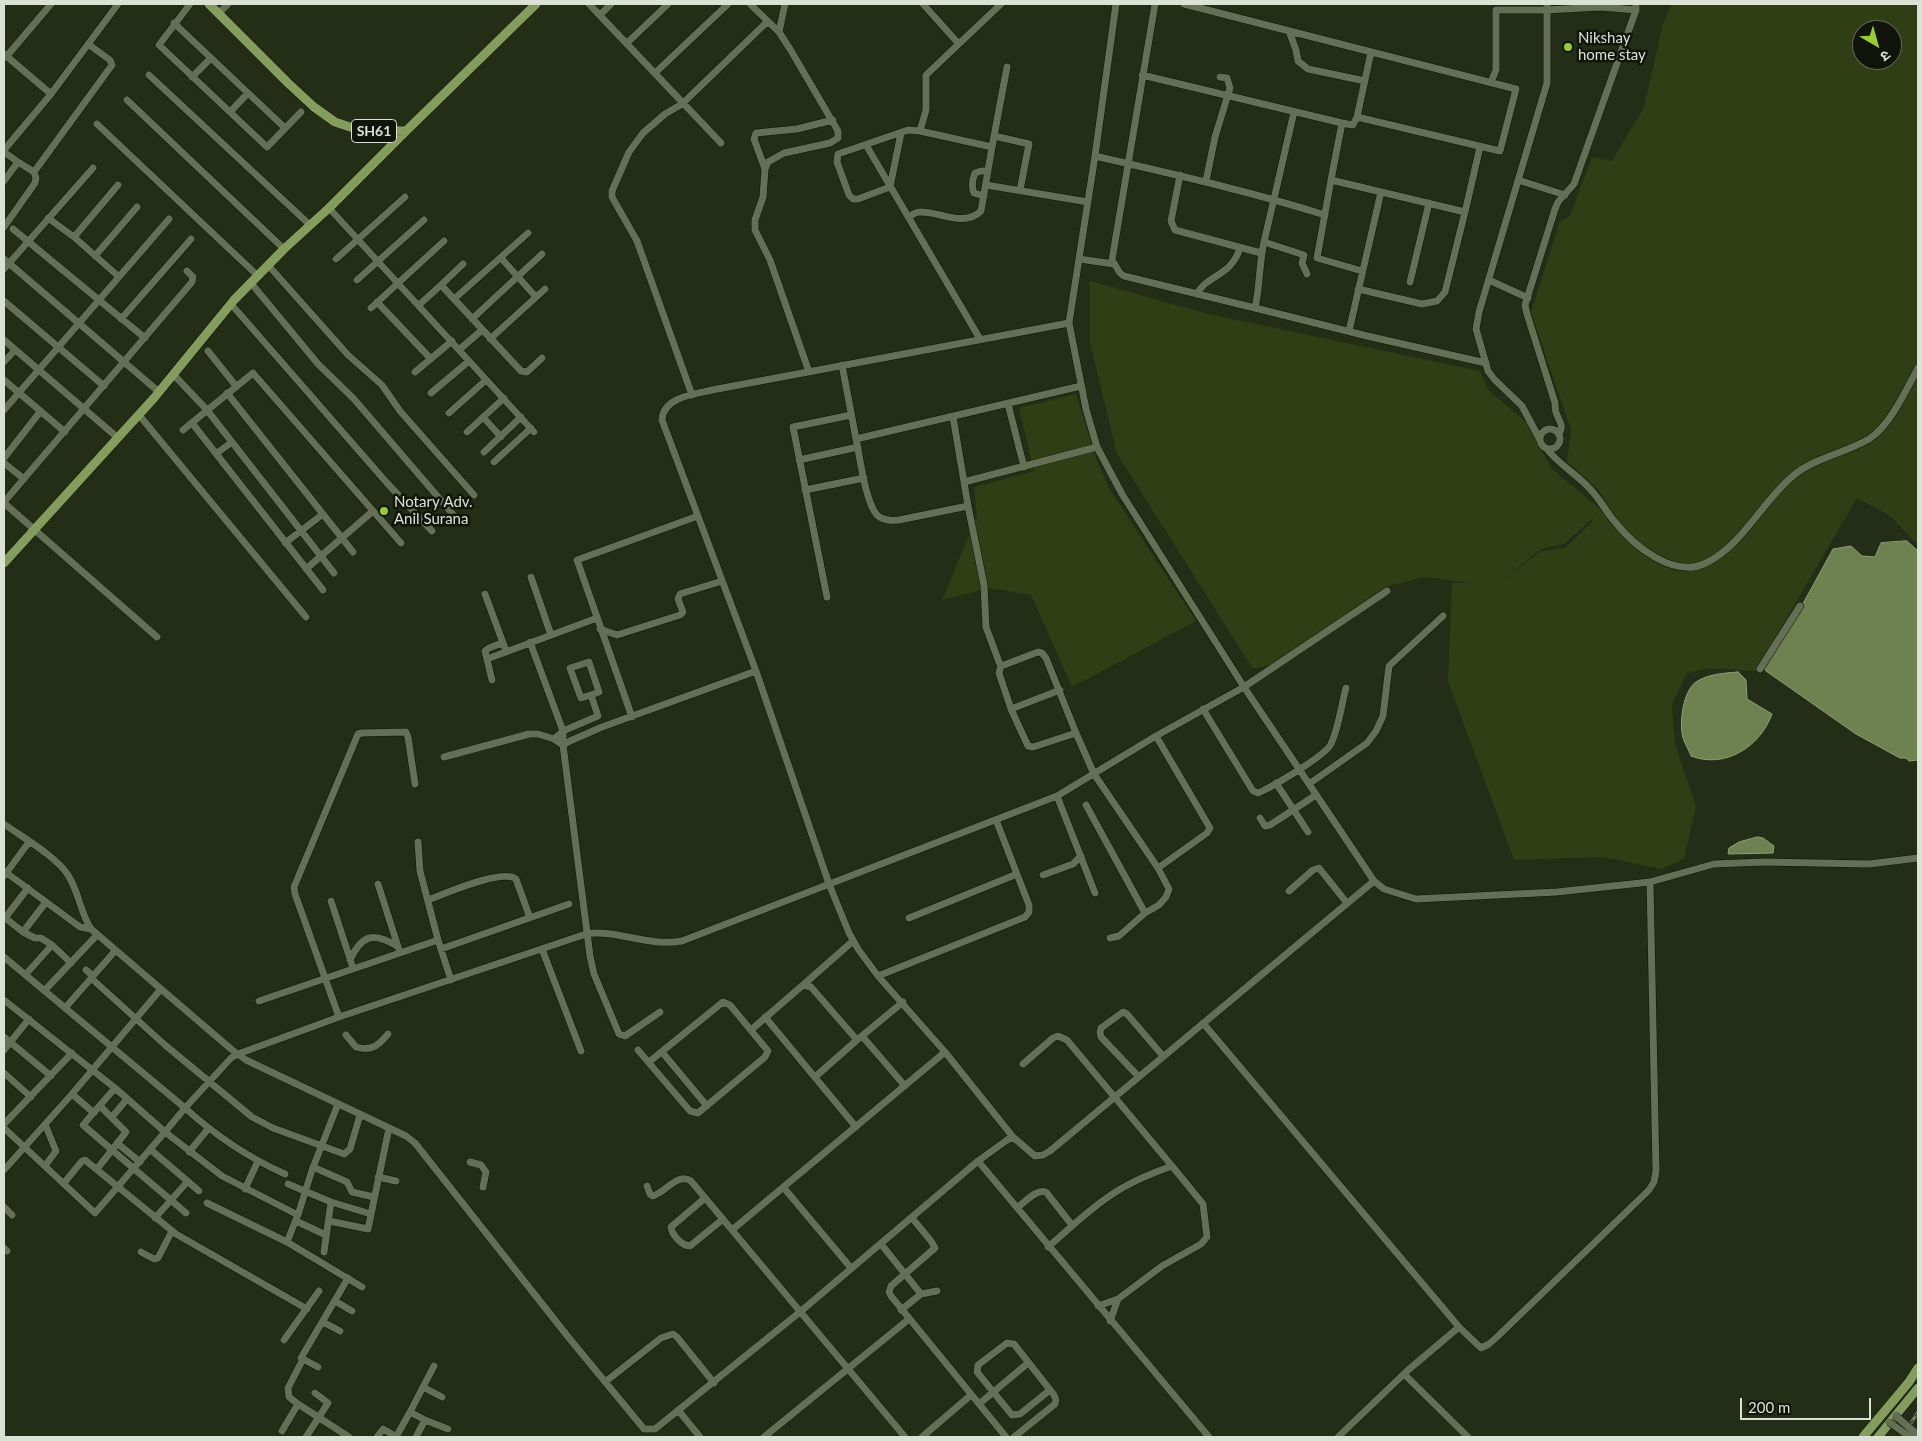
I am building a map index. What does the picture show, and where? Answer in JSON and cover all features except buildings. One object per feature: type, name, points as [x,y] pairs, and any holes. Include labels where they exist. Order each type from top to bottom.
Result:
[{"type":"main road","name":"SH61","points":[[209,4],[301,95],[335,122],[366,131],[406,131],[536,4]]},
{"type":"main road","points":[[4,563],[139,415],[231,304],[284,249],[406,131]]},
{"type":"main road","points":[[1863,1437],[1918,1370]]},
{"type":"main road","points":[[1878,1437],[1918,1388]]},
{"type":"street","points":[[51,4],[5,56],[52,94]]},
{"type":"street","points":[[4,227],[35,183],[36,178],[34,172],[4,151],[52,94],[118,4]]},
{"type":"street","points":[[190,4],[159,45],[267,147],[301,112]]},
{"type":"street","points":[[218,14],[228,4]]},
{"type":"street","points":[[589,4],[682,104],[722,143]]},
{"type":"street","points":[[600,15],[611,4]]},
{"type":"street","points":[[627,44],[668,4]]},
{"type":"street","points":[[654,73],[728,4]]},
{"type":"street","points":[[750,4],[779,32],[833,120],[839,135],[835,141],[784,153],[768,162],[765,169],[764,193],[755,216],[755,230],[770,260],[809,372]]},
{"type":"street","points":[[779,32],[785,4]]},
{"type":"street","points":[[923,4],[958,43]]},
{"type":"street","points":[[920,131],[926,110],[926,74],[1001,4]]},
{"type":"street","points":[[1116,4],[1069,323],[1086,409],[1097,447],[1122,494],[1244,687],[1374,881],[1384,889],[1416,899],[1557,892],[1650,882],[1714,864],[1764,862],[1869,864],[1918,858]]},
{"type":"street","points":[[1155,4],[1112,256],[1114,264],[1120,273],[1124,276],[1349,332],[1486,363]]},
{"type":"street","points":[[1184,4],[1516,89],[1500,152],[1357,117]]},
{"type":"street","points":[[1492,82],[1496,70],[1496,7],[1636,7],[1574,184],[1554,209],[1525,305],[1526,314],[1557,416],[1562,426],[1559,434],[1558,460]]},
{"type":"street","points":[[1547,7],[1547,83],[1476,320],[1476,329],[1486,363],[1494,379],[1517,400],[1533,425],[1542,445],[1592,490],[1617,525],[1630,538],[1661,560],[1681,567],[1698,566],[1706,563],[1726,548],[1794,475],[1872,436],[1885,423],[1918,368]]},
{"type":"street","points":[[692,395],[637,241],[612,197],[612,191],[636,141],[657,120],[682,104],[767,22]]},
{"type":"street","points":[[174,24],[285,128]]},
{"type":"street","points":[[1289,31],[1298,61],[1302,66],[1308,69],[1365,81]]},
{"type":"street","points":[[34,172],[112,65],[110,60],[88,44]]},
{"type":"street","points":[[1142,75],[1353,125],[1357,117],[1371,52]]},
{"type":"street","points":[[192,77],[211,58]]},
{"type":"street","points":[[908,217],[918,212],[966,219],[974,218],[981,211],[1007,67]]},
{"type":"street","points":[[149,74],[310,225]]},
{"type":"street","points":[[1206,181],[1215,137],[1230,86],[1226,77],[1220,77]]},
{"type":"street","points":[[230,112],[248,93]]},
{"type":"street","points":[[126,100],[284,249]]},
{"type":"street","points":[[1255,308],[1264,242],[1294,112]]},
{"type":"street","points":[[765,169],[754,137],[756,132],[797,129],[833,120]]},
{"type":"street","points":[[1317,258],[1342,123]]},
{"type":"street","points":[[97,124],[258,276]]},
{"type":"street","points":[[890,188],[858,199],[850,197],[837,162],[837,156],[842,152],[908,130],[992,147]]},
{"type":"street","points":[[890,188],[901,133]]},
{"type":"street","points":[[994,136],[1029,144],[1020,190]]},
{"type":"street","points":[[866,145],[980,339]]},
{"type":"street","points":[[1358,289],[1422,304],[1437,301],[1445,292],[1480,147]]},
{"type":"street","points":[[1095,156],[1206,181],[1324,215]]},
{"type":"street","points":[[4,181],[18,162]]},
{"type":"street","points":[[93,168],[5,264],[159,392]]},
{"type":"street","points":[[984,196],[974,193],[972,188],[973,178],[975,173],[988,171]]},
{"type":"street","points":[[1180,175],[1171,221],[1175,230],[1262,253]]},
{"type":"street","points":[[1331,180],[1465,212]]},
{"type":"street","points":[[1518,180],[1565,195]]},
{"type":"street","points":[[74,238],[118,185]]},
{"type":"street","points":[[986,185],[1088,202]]},
{"type":"street","points":[[1349,332],[1381,192]]},
{"type":"street","points":[[336,259],[405,197]]},
{"type":"street","points":[[1410,282],[1430,203]]},
{"type":"street","points":[[95,256],[137,207]]},
{"type":"street","points":[[328,208],[533,430],[494,462]]},
{"type":"street","points":[[48,218],[118,276]]},
{"type":"street","points":[[4,410],[57,346],[169,219]]},
{"type":"street","points":[[357,280],[424,220]]},
{"type":"street","points":[[13,228],[145,338]]},
{"type":"street","points":[[454,299],[528,233]]},
{"type":"street","points":[[121,318],[191,239]]},
{"type":"street","points":[[372,308],[444,241]]},
{"type":"street","points":[[1264,242],[1362,271]]},
{"type":"street","points":[[1197,294],[1200,288],[1229,267],[1240,248]]},
{"type":"street","points":[[472,319],[542,254]]},
{"type":"street","points":[[1304,255],[1302,263],[1307,274]]},
{"type":"street","points":[[501,258],[536,297]]},
{"type":"street","points":[[1079,259],[1114,264]]},
{"type":"street","points":[[418,305],[464,264]]},
{"type":"street","points":[[268,265],[348,354],[382,385],[400,411],[474,495]]},
{"type":"street","points":[[157,637],[4,503],[192,282],[193,277],[187,271]]},
{"type":"street","points":[[1488,280],[1528,298]]},
{"type":"street","points":[[251,283],[318,364],[354,399],[457,519]]},
{"type":"street","points":[[441,285],[523,373],[527,372],[542,358]]},
{"type":"street","points":[[490,339],[545,289]]},
{"type":"street","points":[[4,301],[104,386]]},
{"type":"street","points":[[377,302],[431,359]]},
{"type":"street","points":[[231,304],[387,483],[432,531]]},
{"type":"street","points":[[1069,323],[692,395],[670,404],[664,410],[662,420],[756,671],[829,884],[853,941],[878,976],[903,1002],[1012,1137],[1035,1156],[1043,1156],[1374,881]]},
{"type":"street","points":[[460,349],[482,330]]},
{"type":"street","points":[[4,340],[118,438]]},
{"type":"street","points":[[415,372],[452,341]]},
{"type":"street","points":[[4,362],[15,350]]},
{"type":"street","points":[[208,351],[236,386]]},
{"type":"street","points":[[431,393],[469,361]]},
{"type":"street","points":[[842,365],[864,478],[876,514],[888,521],[968,506]]},
{"type":"street","points":[[183,430],[253,373],[401,544]]},
{"type":"street","points":[[173,374],[207,410],[334,573]]},
{"type":"street","points":[[4,380],[65,432]]},
{"type":"street","points":[[449,413],[486,380]]},
{"type":"street","points":[[856,438],[1081,386]]},
{"type":"street","points":[[228,393],[354,552]]},
{"type":"street","points":[[467,432],[504,398]]},
{"type":"street","points":[[1008,404],[1024,467]]},
{"type":"street","points":[[4,458],[40,412]]},
{"type":"street","points":[[827,597],[793,427],[851,414]]},
{"type":"street","points":[[139,415],[306,617]]},
{"type":"street","points":[[953,416],[968,506],[984,584],[986,627],[1001,665],[999,673],[1011,709],[1028,746],[1033,747],[1076,733]]},
{"type":"street","points":[[1540,440],[1557,416]]},
{"type":"street","points":[[483,417],[501,437]]},
{"type":"street","points":[[484,452],[521,418]]},
{"type":"street","points":[[192,423],[322,590]]},
{"type":"street","points":[[1533,425],[1559,434]]},
{"type":"street","points":[[217,453],[232,442]]},
{"type":"street","points":[[1546,448],[1554,448],[1558,445]]},
{"type":"street","points":[[799,460],[858,447]]},
{"type":"street","points":[[964,482],[1097,447]]},
{"type":"street","points":[[4,463],[24,479]]},
{"type":"street","points":[[805,490],[864,478]]},
{"type":"street","points":[[306,569],[373,511]]},
{"type":"street","points":[[285,543],[323,514]]},
{"type":"street","points":[[632,717],[577,560],[698,516]]},
{"type":"street","points":[[531,577],[551,634]]},
{"type":"street","points":[[600,629],[618,635],[680,615],[683,612],[678,599],[680,594],[722,581]]},
{"type":"street","points":[[72,1053],[4,1126],[24,1148],[96,1213],[208,1082],[231,1058],[238,1054],[339,1017],[586,934],[603,934],[658,943],[682,941],[1058,796],[1156,736],[1244,687],[1387,591]]},
{"type":"street","points":[[485,594],[506,651]]},
{"type":"street","points":[[1760,669],[1800,606]]},
{"type":"street","points":[[1309,784],[1367,743],[1376,731],[1383,716],[1389,666],[1443,616]]},
{"type":"street","points":[[486,659],[596,618]]},
{"type":"street","points":[[530,642],[563,731],[563,745],[586,934],[594,974],[619,1034],[625,1036],[660,1012]]},
{"type":"street","points":[[492,680],[485,652],[486,649],[502,643]]},
{"type":"street","points":[[1001,665],[1038,652],[1042,653],[1050,666],[1094,774],[1158,868],[1169,888],[1168,894],[1159,905],[1145,913],[1119,936],[1110,938]]},
{"type":"street","points":[[589,662],[599,692],[591,695],[581,698],[570,668],[589,662]]},
{"type":"street","points":[[563,745],[602,727],[756,671]]},
{"type":"street","points":[[1203,709],[1253,791],[1258,793],[1299,770],[1327,750],[1331,745],[1346,688]]},
{"type":"street","points":[[1011,709],[1060,690]]},
{"type":"street","points":[[591,695],[602,727]]},
{"type":"street","points":[[554,740],[563,731],[598,716]]},
{"type":"street","points":[[339,1017],[294,887],[357,736],[362,732],[406,732],[415,784]]},
{"type":"street","points":[[444,758],[529,734],[538,734],[563,745]]},
{"type":"street","points":[[1156,736],[1210,828],[1207,833],[1158,868]]},
{"type":"street","points":[[1276,783],[1308,832]]},
{"type":"street","points":[[1260,818],[1263,824],[1267,826],[1316,795]]},
{"type":"street","points":[[1058,796],[1095,893]]},
{"type":"street","points":[[1086,805],[1145,913]]},
{"type":"street","points":[[878,976],[1025,917],[1029,912],[1029,905],[996,820]]},
{"type":"street","points":[[4,824],[64,869],[83,916],[97,935],[238,1054],[246,1060],[406,1136],[423,1150],[644,1429],[655,1429],[714,1383],[978,1162],[1012,1137]]},
{"type":"street","points":[[29,842],[5,873],[28,888],[80,928],[91,929]]},
{"type":"street","points":[[418,842],[420,872],[451,980]]},
{"type":"street","points":[[1043,875],[1073,864],[1081,856]]},
{"type":"street","points":[[1289,891],[1316,868],[1322,871],[1347,903]]},
{"type":"street","points":[[909,918],[1017,874]]},
{"type":"street","points":[[428,900],[492,877],[510,875],[516,879],[530,918]]},
{"type":"street","points":[[1203,1023],[1459,1327],[1481,1348],[1490,1344],[1649,1190],[1654,1182],[1656,1171],[1650,882]]},
{"type":"street","points":[[378,884],[398,950]]},
{"type":"street","points":[[28,888],[5,918],[23,932],[35,938],[41,938],[52,945],[71,962]]},
{"type":"street","points":[[331,901],[353,968]]},
{"type":"street","points":[[23,932],[46,902]]},
{"type":"street","points":[[441,949],[569,904]]},
{"type":"street","points":[[45,990],[97,935]]},
{"type":"street","points":[[350,960],[357,946],[370,938],[384,938],[398,950]]},
{"type":"street","points":[[259,1001],[398,950],[438,940]]},
{"type":"street","points":[[751,1030],[853,941]]},
{"type":"street","points":[[26,974],[52,945]]},
{"type":"street","points":[[542,948],[581,1051]]},
{"type":"street","points":[[65,1008],[115,951]]},
{"type":"street","points":[[4,957],[208,1129],[233,1147],[285,1174]]},
{"type":"street","points":[[86,970],[136,1019],[252,1118],[273,1128],[346,1153],[350,1149],[360,1115]]},
{"type":"street","points":[[803,985],[811,987],[904,1086]]},
{"type":"street","points":[[4,1170],[72,1094],[161,989]]},
{"type":"street","points":[[4,1000],[115,1088],[189,1152],[222,1176],[326,1235]]},
{"type":"street","points":[[638,1050],[690,1111],[698,1113],[768,1054],[766,1047],[730,1005],[723,1002],[649,1062]]},
{"type":"street","points":[[815,1077],[903,1002]]},
{"type":"street","points":[[1139,1077],[1101,1037],[1101,1028],[1123,1012],[1127,1014],[1164,1056]]},
{"type":"street","points":[[765,1018],[856,1127]]},
{"type":"street","points":[[4,1050],[29,1019]]},
{"type":"street","points":[[346,1035],[356,1047],[368,1049],[378,1046],[388,1034]]},
{"type":"street","points":[[4,1037],[51,1076]]},
{"type":"street","points":[[1023,1064],[1052,1038],[1062,1037],[1067,1040],[1113,1098],[1203,1204],[1207,1237],[1201,1244],[1150,1274],[1118,1299],[1098,1306]]},
{"type":"street","points":[[662,1052],[707,1106]]},
{"type":"street","points":[[732,1230],[944,1052]]},
{"type":"street","points":[[5,1076],[31,1097]]},
{"type":"street","points":[[115,1088],[83,1125],[186,1213]]},
{"type":"street","points":[[72,1094],[94,1113]]},
{"type":"street","points":[[112,1117],[127,1099]]},
{"type":"street","points":[[287,1242],[297,1218],[313,1167],[338,1104]]},
{"type":"street","points":[[97,1169],[126,1132],[100,1106]]},
{"type":"street","points":[[45,1124],[56,1150],[45,1166]]},
{"type":"street","points":[[329,1221],[368,1229],[389,1128]]},
{"type":"street","points":[[189,1152],[208,1129]]},
{"type":"street","points":[[117,1143],[140,1162]]},
{"type":"street","points":[[150,1150],[200,1191]]},
{"type":"street","points":[[64,1183],[82,1161],[86,1160],[172,1231],[307,1309]]},
{"type":"street","points":[[245,1189],[258,1161]]},
{"type":"street","points":[[470,1162],[481,1165],[486,1172],[484,1187]]},
{"type":"street","points":[[978,1162],[1209,1437]]},
{"type":"street","points":[[1048,1246],[1094,1207],[1120,1189],[1172,1166]]},
{"type":"street","points":[[313,1167],[347,1182],[352,1192],[374,1197]]},
{"type":"street","points":[[378,1177],[396,1182]]},
{"type":"street","points":[[647,1186],[650,1194],[654,1196],[681,1178],[687,1178],[906,1437]]},
{"type":"street","points":[[155,1218],[188,1181]]},
{"type":"street","points":[[288,1184],[332,1202],[371,1214]]},
{"type":"street","points":[[784,1188],[851,1268]]},
{"type":"street","points":[[1017,1208],[1037,1192],[1046,1192],[1072,1225]]},
{"type":"street","points":[[705,1198],[671,1227],[673,1233],[684,1245],[690,1246],[723,1219]]},
{"type":"street","points":[[324,1252],[332,1202]]},
{"type":"street","points":[[207,1203],[287,1242],[362,1287]]},
{"type":"street","points":[[4,1208],[12,1215]]},
{"type":"street","points":[[912,1218],[935,1248],[891,1286],[889,1292],[901,1310],[1006,1437]]},
{"type":"street","points":[[141,1252],[154,1259],[158,1258],[172,1231]]},
{"type":"street","points":[[881,1244],[922,1294]]},
{"type":"street","points":[[348,1278],[301,1358],[303,1359],[288,1388],[289,1397],[349,1437]]},
{"type":"street","points":[[284,1340],[319,1291]]},
{"type":"street","points":[[901,1310],[922,1294],[937,1291]]},
{"type":"street","points":[[1110,1321],[1118,1299]]},
{"type":"street","points":[[335,1301],[352,1311]]},
{"type":"street","points":[[764,1437],[909,1319]]},
{"type":"street","points":[[323,1322],[340,1332]]},
{"type":"street","points":[[1338,1437],[1404,1374],[1459,1327]]},
{"type":"street","points":[[605,1382],[661,1338],[673,1334],[714,1383]]},
{"type":"street","points":[[1014,1437],[1055,1404],[1055,1398],[1050,1390],[1011,1342],[1007,1342],[978,1365],[977,1372],[1012,1415],[1016,1416],[1050,1390]]},
{"type":"street","points":[[303,1359],[318,1367]]},
{"type":"street","points":[[979,1404],[1028,1363]]},
{"type":"street","points":[[378,1437],[383,1429],[397,1437],[434,1366]]},
{"type":"street","points":[[1868,1437],[1887,1420],[1895,1420],[1894,1413],[1918,1370]]},
{"type":"street","points":[[1404,1374],[1468,1437]]},
{"type":"street","points":[[1894,1413],[1918,1382]]},
{"type":"street","points":[[423,1387],[442,1398]]},
{"type":"street","points":[[306,1437],[328,1403],[315,1393]]},
{"type":"street","points":[[922,1437],[971,1396]]},
{"type":"street","points":[[282,1431],[298,1404]]},
{"type":"street","points":[[678,1410],[700,1437]]},
{"type":"street","points":[[1874,1437],[1887,1420],[1886,1411],[1894,1413],[1918,1436]]},
{"type":"street","points":[[410,1412],[448,1429]]},
{"type":"street","points":[[416,1437],[425,1420]]},
{"type":"street","points":[[1887,1420],[1910,1437]]},
{"type":"street","points":[[642,1437],[649,1430]]},
{"type":"shaded area","points":[[1672,4],[1918,4],[1918,545],[1889,515],[1857,498],[1756,671],[1711,668],[1687,673],[1672,705],[1675,744],[1696,806],[1684,859],[1662,869],[1602,857],[1514,860],[1448,681],[1452,583],[1472,583],[1425,577],[1385,587],[1270,665],[1253,669],[1117,454],[1090,343],[1090,281],[1208,314],[1480,371],[1488,390],[1527,423],[1551,468],[1599,508],[1606,504],[1599,490],[1567,462],[1571,430],[1531,312],[1560,221],[1570,216],[1592,157],[1612,161],[1644,107],[1663,24]],"holes":[[[1593,518],[1592,522],[1565,548],[1541,551],[1496,585],[1541,549],[1564,544]]]},
{"type":"shaded area","points":[[1076,394],[1097,461],[1110,490],[1196,621],[1072,687],[1031,595],[990,588],[942,600],[977,516],[974,487],[1034,471],[1019,408]]},
{"type":"shaded area","points":[[1907,541],[1918,551],[1918,760],[1909,761],[1856,734],[1766,671],[1764,666],[1800,609],[1833,549],[1851,546],[1862,556],[1875,557],[1881,543]]},
{"type":"shaded area","points":[[1738,672],[1746,680],[1747,699],[1772,714],[1766,726],[1750,745],[1728,757],[1716,760],[1691,756],[1682,732],[1683,708],[1688,692],[1696,682],[1706,677]]},
{"type":"shaded area","points":[[1758,837],[1763,838],[1774,846],[1773,853],[1728,854],[1729,848],[1739,842]]},
{"type":"railway","points":[[1902,1437],[1918,1412]]},
{"type":"place","name":"Nikshay home stay","points":[[1568,47]]},
{"type":"place","name":"Notary Adv. Anil Surana","points":[[384,511]]}]
